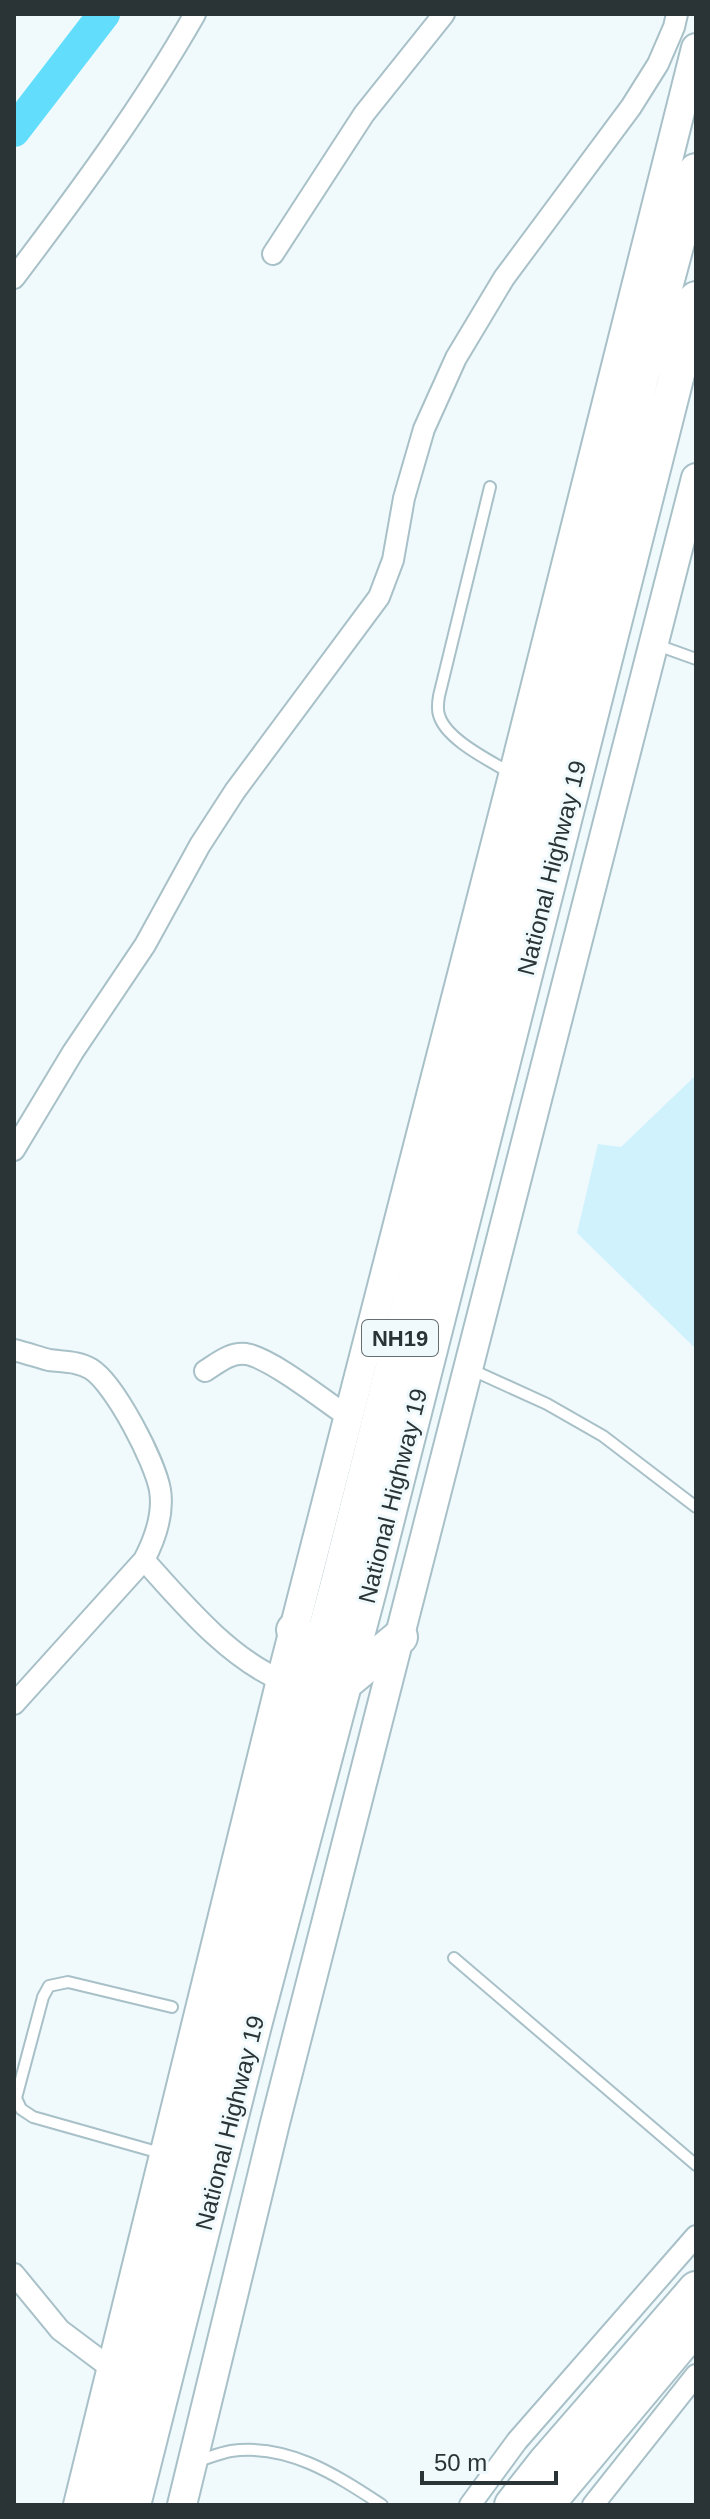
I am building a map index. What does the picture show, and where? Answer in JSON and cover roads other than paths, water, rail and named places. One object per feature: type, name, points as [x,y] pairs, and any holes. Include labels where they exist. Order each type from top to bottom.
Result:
[{"type":"highway","name":"NH19","points":[[99,2505],[225,2008],[330,1678],[553,735],[641,377],[696,171]]},
{"type":"highway","name":"National Highway 19","points":[[133,2505],[254,2025],[330,1678],[696,299]]},
{"type":"highway","points":[[294,1630],[330,1678],[400,1637]]},
{"type":"highway","points":[[552,2483],[696,2289]]},
{"type":"highway","points":[[512,2505],[552,2483],[696,2326]]},
{"type":"main road","points":[[78,2505],[281,1680],[696,48]]},
{"type":"main road","points":[[182,2505],[275,2123],[695,488]]},
{"type":"street","points":[[14,278],[102,161],[195,14]]},
{"type":"street","points":[[273,254],[364,114],[444,14]]},
{"type":"street","points":[[14,1150],[73,1052],[145,945],[200,845],[235,791],[379,597],[393,560],[404,498],[424,429],[456,358],[504,278],[631,107],[658,64],[677,14]]},
{"type":"street","points":[[14,1350],[88,1367],[99,1375],[120,1402],[151,1465],[160,1491],[160,1516],[154,1541],[144,1560],[14,1704]]},
{"type":"street","points":[[205,1371],[229,1355],[245,1354],[265,1362],[350,1418]]},
{"type":"street","points":[[144,1560],[198,1619],[228,1645],[281,1680]]},
{"type":"street","points":[[470,2505],[517,2441],[696,2236]]},
{"type":"street","points":[[14,2274],[60,2330],[112,2369]]},
{"type":"street","points":[[517,2441],[552,2483],[595,2504],[696,2375]]},
{"type":"lane","points":[[490,487],[439,696],[438,713],[444,726],[458,740],[513,776]]},
{"type":"lane","points":[[655,644],[696,659]]},
{"type":"lane","points":[[468,1368],[547,1404],[603,1436],[696,1507]]},
{"type":"lane","points":[[454,1958],[696,2165]]},
{"type":"lane","points":[[166,2155],[33,2117],[21,2109],[16,2098],[43,1997],[49,1986],[68,1982],[172,2007]]},
{"type":"lane","points":[[193,2463],[230,2451],[267,2451],[308,2461],[382,2505]]},
{"type":"waterway","points":[[14,131],[104,14]]}]
